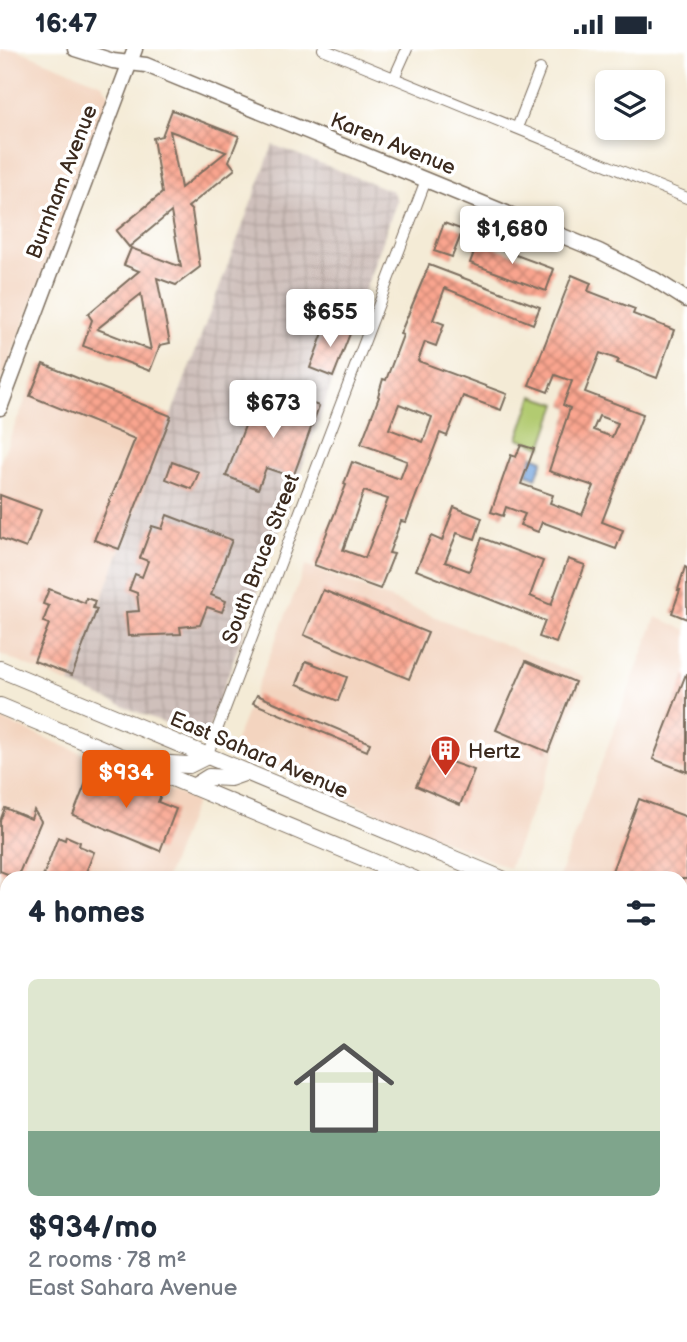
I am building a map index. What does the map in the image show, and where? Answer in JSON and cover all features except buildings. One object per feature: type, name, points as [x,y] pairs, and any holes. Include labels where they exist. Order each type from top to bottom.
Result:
[{"type":"main road","name":"East Sahara Avenue","points":[[0,669],[483,871]]},
{"type":"main road","points":[[0,706],[395,871]]},
{"type":"main road","points":[[155,770],[170,764],[189,765],[207,756]]},
{"type":"main road","points":[[193,787],[209,777],[230,778],[247,772]]},
{"type":"street","name":"Karen Avenue","points":[[75,49],[113,61],[132,56],[146,65],[599,251],[654,279],[687,300]]},
{"type":"street","points":[[323,49],[687,198]]},
{"type":"street","points":[[394,78],[407,49]]},
{"type":"street","name":"Burnham Avenue","points":[[0,408],[132,56]]},
{"type":"street","points":[[517,128],[540,69]]},
{"type":"street","name":"South Bruce Street","points":[[207,756],[426,180]]},
{"type":"shaded area","points":[[0,49],[16,49],[102,84],[110,95],[0,387]]},
{"type":"shaded area","points":[[273,145],[392,191],[397,200],[205,740],[70,684]]},
{"type":"shaded area","points":[[40,364],[172,415],[70,684],[0,654],[0,462]]},
{"type":"shaded area","points":[[306,565],[585,677],[509,868],[231,751]]},
{"type":"shaded area","points":[[656,617],[687,630],[687,871],[561,871]]},
{"type":"shaded area","points":[[0,719],[196,801],[169,871],[0,871]]},
{"type":"green space","points":[[533,396],[557,404],[542,447],[518,438]]},
{"type":"water","points":[[533,456],[543,460],[536,478],[527,474]]},
{"type":"place","name":"Hertz","points":[[445,778]]}]
